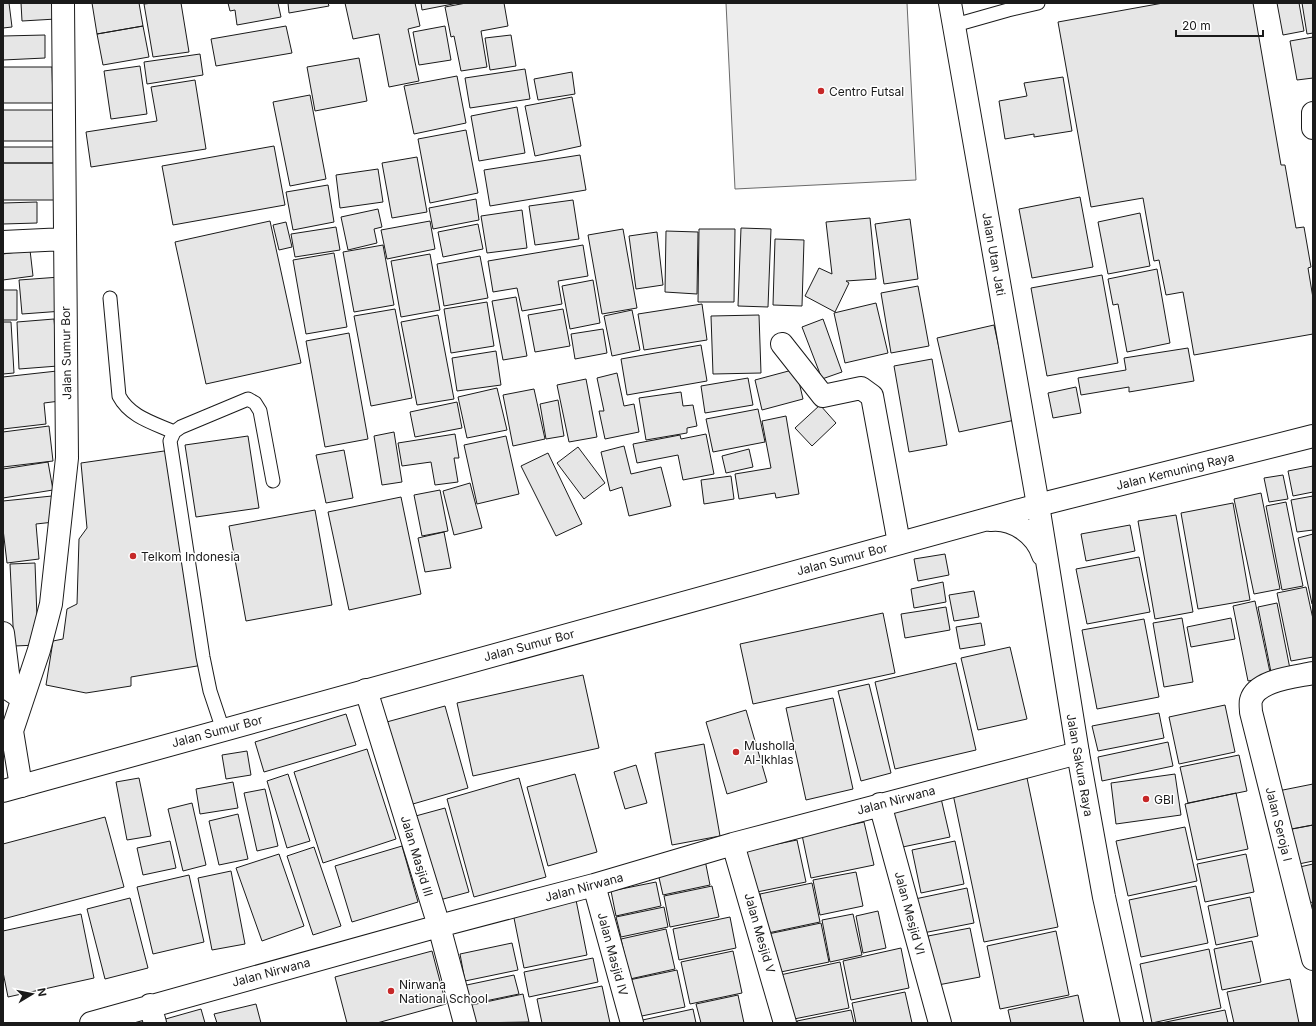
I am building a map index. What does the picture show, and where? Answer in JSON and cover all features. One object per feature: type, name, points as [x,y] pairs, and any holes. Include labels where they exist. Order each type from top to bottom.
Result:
[{"type":"street","name":"Jalan Sumur Bor","points":[[62,3],[67,458],[51,604],[39,650],[12,731],[15,761],[12,788],[1038,505]]},
{"type":"street","name":"Jalan Utan Jati","points":[[950,3],[1038,505]]},
{"type":"street","points":[[1313,113],[1313,128]]},
{"type":"street","points":[[3,242],[65,239]]},
{"type":"street","points":[[782,344],[823,396],[861,388],[872,396],[899,543]]},
{"type":"street","name":"Jalan Kemuning Raya","points":[[1038,505],[1313,436]]},
{"type":"street","name":"Jalan Sakura Raya","points":[[1038,505],[1078,753],[1104,897],[1132,1023]]},
{"type":"street","points":[[973,523],[992,519],[1011,522],[1028,532],[1040,547],[1047,566]]},
{"type":"street","points":[[3,633],[10,690],[22,698]]},
{"type":"street","name":"Jalan Seroja I","points":[[1313,673],[1266,684],[1257,690],[1251,700],[1251,712],[1313,958]]},
{"type":"street","name":"Jalan Masjid III","points":[[366,690],[439,926],[465,1023]]},
{"type":"street","name":"Jalan Nirwana","points":[[91,1023],[153,1014],[439,926],[594,886],[733,844],[880,804],[1078,753]]},
{"type":"street","name":"Jalan Mesjid VI","points":[[880,804],[940,1023]]},
{"type":"street","name":"Jalan Mesjid V","points":[[733,844],[785,1023]]},
{"type":"street","name":"Jalan Masjid IV","points":[[594,886],[632,1023]]},
{"type":"lane","points":[[955,25],[1038,3]]},
{"type":"lane","points":[[110,298],[120,396],[124,405],[132,412],[174,432]]},
{"type":"lane","points":[[223,730],[210,691],[170,441],[174,432],[181,426],[248,399],[255,403],[260,411],[273,481]]},
{"type":"shaded area","name":"Centro Futsal","points":[[726,3],[907,3],[916,180],[735,189]]},
{"type":"building","points":[[3,3],[9,3],[12,27],[3,28]]},
{"type":"building","points":[[21,3],[56,3],[56,19],[22,21]]},
{"type":"building","points":[[92,3],[139,3],[143,26],[97,34]]},
{"type":"building","points":[[181,3],[189,52],[153,57],[144,4]]},
{"type":"building","points":[[228,3],[278,3],[281,17],[237,25],[235,10],[230,11]]},
{"type":"building","points":[[288,3],[328,3],[329,6],[289,13]]},
{"type":"building","points":[[345,3],[415,3],[420,26],[408,29],[419,81],[389,87],[379,34],[353,39]]},
{"type":"building","points":[[421,3],[458,3],[422,10]]},
{"type":"building","points":[[466,3],[504,3],[508,26],[481,31],[487,67],[461,71],[454,36],[451,37],[445,7]]},
{"type":"building","points":[[1163,3],[1253,3],[1281,165],[1285,165],[1296,228],[1304,227],[1311,267],[1308,268],[1313,298],[1313,334],[1194,355],[1183,292],[1166,295],[1159,260],[1154,261],[1143,198],[1091,207],[1058,22]]},
{"type":"building","points":[[1277,3],[1299,3],[1304,31],[1283,35]]},
{"type":"building","points":[[1302,3],[1313,3],[1313,33],[1307,34]]},
{"type":"building","points":[[143,26],[149,57],[103,65],[97,34]]},
{"type":"building","points":[[286,26],[292,53],[216,66],[211,39]]},
{"type":"building","points":[[445,26],[451,60],[419,65],[413,32]]},
{"type":"building","points":[[45,35],[45,58],[3,60],[3,36]]},
{"type":"building","points":[[511,35],[516,66],[490,70],[485,38]]},
{"type":"building","points":[[1313,37],[1313,78],[1297,80],[1290,41]]},
{"type":"building","points":[[200,54],[203,75],[147,84],[144,62]]},
{"type":"building","points":[[359,58],[367,101],[315,111],[307,67]]},
{"type":"building","points":[[140,66],[147,114],[111,119],[104,71]]},
{"type":"building","points":[[3,67],[52,67],[53,103],[3,103]]},
{"type":"building","points":[[525,69],[530,99],[470,108],[465,78]]},
{"type":"building","points":[[572,72],[575,94],[538,100],[534,79]]},
{"type":"building","points":[[457,76],[466,123],[414,134],[404,86]]},
{"type":"building","points":[[1063,77],[1072,131],[1034,137],[1034,134],[1005,139],[999,101],[1027,96],[1024,83]]},
{"type":"building","points":[[195,80],[206,149],[91,167],[86,132],[157,121],[151,87]]},
{"type":"building","points":[[310,95],[326,179],[290,186],[273,102]]},
{"type":"building","points":[[572,97],[581,146],[535,156],[525,106]]},
{"type":"building","points":[[517,107],[525,153],[479,161],[471,116]]},
{"type":"building","points":[[3,110],[56,110],[57,141],[3,141]]},
{"type":"building","points":[[466,130],[478,193],[430,203],[418,139]]},
{"type":"building","points":[[274,146],[285,205],[173,225],[162,166]]},
{"type":"building","points":[[3,147],[54,147],[54,163],[3,163]]},
{"type":"building","points":[[580,155],[586,190],[490,206],[484,170]]},
{"type":"building","points":[[417,157],[427,212],[392,218],[382,163]]},
{"type":"building","points":[[3,163],[54,163],[54,200],[3,200]]},
{"type":"building","points":[[378,169],[383,202],[340,208],[336,175]]},
{"type":"building","points":[[328,185],[334,222],[293,230],[286,192]]},
{"type":"building","points":[[1080,197],[1093,267],[1032,278],[1019,209]]},
{"type":"building","points":[[476,199],[479,220],[433,229],[429,208]]},
{"type":"building","points":[[573,200],[579,239],[535,245],[529,206]]},
{"type":"building","points":[[37,202],[37,223],[3,224],[3,203]]},
{"type":"building","points":[[378,209],[382,227],[374,229],[377,243],[348,250],[341,217]]},
{"type":"building","points":[[522,210],[527,248],[487,253],[481,216]]},
{"type":"building","points":[[1140,213],[1150,266],[1108,274],[1098,222]]},
{"type":"building","points":[[870,218],[876,279],[846,281],[849,283],[835,312],[805,296],[819,268],[832,274],[826,222]]},
{"type":"building","points":[[910,219],[918,279],[884,284],[875,224]]},
{"type":"building","points":[[270,221],[301,363],[206,384],[175,242]]},
{"type":"building","points":[[430,221],[435,249],[387,259],[381,230]]},
{"type":"building","points":[[286,222],[292,247],[279,250],[273,225]]},
{"type":"building","points":[[478,224],[483,249],[443,257],[438,232]]},
{"type":"building","points":[[336,227],[340,250],[295,257],[291,234]]},
{"type":"building","points":[[741,228],[771,229],[768,307],[738,306]]},
{"type":"building","points":[[623,229],[637,308],[602,314],[588,235]]},
{"type":"building","points":[[699,229],[735,229],[734,302],[698,302]]},
{"type":"building","points":[[666,231],[698,232],[697,294],[665,292]]},
{"type":"building","points":[[657,232],[663,285],[636,289],[629,236]]},
{"type":"building","points":[[775,239],[804,240],[802,306],[773,305]]},
{"type":"building","points":[[383,245],[394,305],[354,312],[343,252]]},
{"type":"building","points":[[583,245],[588,276],[558,281],[562,304],[522,311],[517,288],[493,292],[488,261]]},
{"type":"building","points":[[30,250],[33,276],[3,280],[3,254]]},
{"type":"building","points":[[334,253],[347,327],[306,334],[293,260]]},
{"type":"building","points":[[430,254],[440,310],[401,317],[391,261]]},
{"type":"building","points":[[480,256],[488,298],[444,306],[437,264]]},
{"type":"building","points":[[1157,269],[1170,343],[1127,352],[1118,304],[1113,305],[1108,279]]},
{"type":"building","points":[[1102,275],[1118,363],[1047,376],[1031,288]]},
{"type":"building","points":[[60,277],[63,311],[22,314],[19,280]]},
{"type":"building","points":[[593,280],[600,323],[570,329],[562,286]]},
{"type":"building","points":[[918,286],[929,346],[891,353],[881,293]]},
{"type":"building","points":[[3,290],[17,290],[17,320],[3,320]]},
{"type":"building","points":[[516,297],[527,356],[503,360],[492,301]]},
{"type":"building","points":[[487,302],[494,346],[451,353],[444,309]]},
{"type":"building","points":[[876,303],[888,353],[845,363],[834,313]]},
{"type":"building","points":[[702,304],[707,340],[644,350],[638,314]]},
{"type":"building","points":[[395,309],[412,398],[371,406],[354,316]]},
{"type":"building","points":[[563,309],[570,346],[535,352],[528,315]]},
{"type":"building","points":[[632,310],[640,350],[612,356],[604,316]]},
{"type":"building","points":[[438,315],[454,399],[417,405],[401,322]]},
{"type":"building","points":[[759,315],[761,373],[713,374],[711,316]]},
{"type":"building","points":[[54,319],[58,366],[19,369],[17,322]]},
{"type":"building","points":[[823,319],[842,372],[822,379],[802,327]]},
{"type":"building","points":[[3,322],[11,322],[14,373],[3,374]]},
{"type":"building","points":[[994,325],[1015,420],[959,432],[937,338]]},
{"type":"building","points":[[603,329],[607,353],[575,359],[571,334]]},
{"type":"building","points":[[349,333],[368,439],[325,447],[306,341]]},
{"type":"building","points":[[701,345],[707,381],[627,395],[621,359]]},
{"type":"building","points":[[1188,348],[1194,381],[1129,392],[1129,387],[1081,395],[1078,378],[1126,370],[1124,358]]},
{"type":"building","points":[[496,351],[501,385],[457,391],[452,358]]},
{"type":"building","points":[[932,359],[947,445],[909,452],[894,366]]},
{"type":"building","points":[[796,369],[803,399],[762,410],[755,380]]},
{"type":"building","points":[[57,371],[60,401],[44,403],[46,424],[3,429],[3,377]]},
{"type":"building","points":[[617,373],[624,406],[634,404],[639,432],[605,439],[599,411],[604,411],[597,378]]},
{"type":"building","points":[[748,378],[753,405],[705,413],[701,386]]},
{"type":"building","points":[[586,379],[597,437],[569,442],[557,385]]},
{"type":"building","points":[[1076,387],[1081,413],[1053,418],[1048,393]]},
{"type":"building","points":[[497,388],[507,430],[467,438],[458,397]]},
{"type":"building","points":[[534,389],[545,439],[513,446],[503,395]]},
{"type":"building","points":[[681,392],[683,406],[693,405],[697,426],[687,428],[687,433],[646,440],[639,398]]},
{"type":"building","points":[[558,400],[564,436],[546,439],[540,404]]},
{"type":"building","points":[[457,402],[462,428],[415,437],[410,412]]},
{"type":"building","points":[[820,405],[836,423],[812,446],[795,428]]},
{"type":"building","points":[[758,409],[765,442],[713,452],[706,419]]},
{"type":"building","points":[[786,416],[799,494],[776,498],[775,493],[739,499],[735,474],[771,468],[762,421]]},
{"type":"building","points":[[49,426],[53,461],[3,467],[3,432]]},
{"type":"building","points":[[394,432],[402,482],[382,485],[374,436]]},
{"type":"building","points":[[455,434],[459,458],[454,458],[458,482],[435,485],[431,462],[402,466],[398,443]]},
{"type":"building","points":[[706,434],[714,474],[683,480],[678,455],[637,463],[633,444],[680,435],[681,439]]},
{"type":"building","points":[[248,436],[259,508],[196,517],[185,445]]},
{"type":"building","points":[[506,436],[519,494],[477,504],[464,445]]},
{"type":"building","points":[[624,446],[631,474],[661,467],[671,506],[629,516],[622,487],[610,491],[601,452]]},
{"type":"building","points":[[578,447],[605,483],[584,499],[557,463]]},
{"type":"building","points":[[749,449],[753,467],[726,473],[722,456]]},
{"type":"building","name":"Telkom Indonesia","points":[[171,450],[203,665],[131,677],[131,686],[86,693],[46,685],[53,641],[63,639],[67,609],[77,604],[79,539],[87,528],[81,463]]},
{"type":"building","points":[[344,450],[353,498],[326,503],[316,455]]},
{"type":"building","points":[[548,453],[582,524],[556,536],[521,466]]},
{"type":"building","points":[[48,462],[53,490],[3,498],[3,469]]},
{"type":"building","points":[[1313,466],[1313,492],[1293,496],[1288,471]]},
{"type":"building","points":[[1283,475],[1288,499],[1269,502],[1264,478]]},
{"type":"building","points":[[731,476],[734,499],[704,504],[701,480]]},
{"type":"building","points":[[470,483],[482,528],[454,535],[443,491]]},
{"type":"building","points":[[440,490],[448,531],[422,536],[414,495]]},
{"type":"building","points":[[1261,493],[1280,589],[1254,594],[1234,499]]},
{"type":"building","points":[[52,496],[54,522],[36,524],[39,559],[7,563],[3,529],[3,501]]},
{"type":"building","points":[[1313,496],[1313,530],[1297,532],[1291,500]]},
{"type":"building","points":[[401,497],[421,594],[349,610],[328,512]]},
{"type":"building","points":[[1286,502],[1303,586],[1282,590],[1266,506]]},
{"type":"building","points":[[1233,503],[1250,600],[1198,609],[1181,513]]},
{"type":"building","points":[[315,510],[332,605],[246,621],[229,526]]},
{"type":"building","points":[[1176,515],[1193,612],[1155,619],[1138,521]]},
{"type":"building","points":[[1130,525],[1135,551],[1086,561],[1081,534]]},
{"type":"building","points":[[444,532],[451,568],[425,572],[418,538]]},
{"type":"building","points":[[1313,534],[1313,603],[1312,604],[1298,538]]},
{"type":"building","points":[[945,554],[949,575],[918,581],[914,559]]},
{"type":"building","points":[[1139,557],[1150,612],[1087,624],[1076,569]]},
{"type":"building","points":[[35,563],[38,645],[14,646],[10,564]]},
{"type":"building","points":[[943,582],[946,602],[914,608],[911,589]]},
{"type":"building","points":[[1306,587],[1313,619],[1313,657],[1291,661],[1277,593]]},
{"type":"building","points":[[974,591],[979,617],[954,621],[949,595]]},
{"type":"building","points":[[1255,601],[1271,677],[1248,681],[1233,606]]},
{"type":"building","points":[[1277,603],[1291,674],[1272,677],[1258,607]]},
{"type":"building","points":[[946,607],[950,630],[905,638],[901,614]]},
{"type":"building","points":[[883,613],[895,673],[753,704],[740,644]]},
{"type":"building","points":[[1182,618],[1193,682],[1164,687],[1153,623]]},
{"type":"building","points":[[1231,618],[1235,639],[1191,647],[1187,627]]},
{"type":"building","points":[[1144,619],[1159,697],[1097,709],[1082,630]]},
{"type":"building","points":[[981,623],[985,645],[960,649],[956,627]]},
{"type":"building","points":[[1010,647],[1027,719],[978,730],[961,658]]},
{"type":"building","points":[[956,663],[976,750],[895,769],[875,682]]},
{"type":"building","points":[[583,675],[599,748],[473,776],[457,703]]},
{"type":"building","points":[[869,684],[891,773],[861,781],[838,691]]},
{"type":"building","points":[[833,698],[853,789],[806,800],[786,708]]},
{"type":"building","points":[[1225,705],[1235,752],[1179,764],[1169,717]]},
{"type":"building","points":[[445,706],[468,788],[406,806],[383,723]]},
{"type":"building","name":"Musholla Al-Ikhlas","points":[[746,710],[767,782],[727,794],[706,722]]},
{"type":"building","points":[[1159,713],[1164,738],[1098,751],[1092,726]]},
{"type":"building","points":[[346,714],[356,745],[264,772],[255,742]]},
{"type":"building","points":[[1168,742],[1173,766],[1102,781],[1098,757]]},
{"type":"building","points":[[704,744],[720,836],[672,845],[655,753]]},
{"type":"building","points":[[367,749],[396,839],[323,863],[294,772]]},
{"type":"building","points":[[247,751],[251,775],[226,779],[222,755]]},
{"type":"building","points":[[1239,755],[1247,791],[1188,803],[1180,767]]},
{"type":"building","points":[[636,765],[647,803],[625,809],[614,772]]},
{"type":"building","points":[[288,774],[310,841],[287,848],[267,781]]},
{"type":"building","points":[[575,774],[597,852],[548,866],[527,787]]},
{"type":"building","name":"GBI","points":[[1175,774],[1181,815],[1116,824],[1111,783]]},
{"type":"building","points":[[139,778],[151,836],[127,840],[116,782]]},
{"type":"building","points":[[519,778],[546,877],[474,897],[447,799]]},
{"type":"building","points":[[1027,778],[1058,927],[984,942],[953,794]]},
{"type":"building","points":[[233,782],[238,808],[200,814],[196,789]]},
{"type":"building","points":[[1313,784],[1313,825],[1286,830],[1278,791]]},
{"type":"building","points":[[265,789],[278,846],[257,851],[244,793]]},
{"type":"building","points":[[1236,793],[1248,849],[1197,860],[1185,804]]},
{"type":"building","points":[[940,794],[950,837],[898,848],[889,805]]},
{"type":"building","points":[[192,803],[206,865],[183,871],[168,809]]},
{"type":"building","points":[[445,808],[469,892],[436,901],[412,817]]},
{"type":"building","points":[[238,814],[248,859],[219,865],[209,821]]},
{"type":"building","points":[[105,817],[124,887],[3,919],[3,844]]},
{"type":"building","points":[[864,822],[874,865],[811,878],[802,835]]},
{"type":"building","points":[[1313,825],[1313,861],[1294,865],[1287,830]]},
{"type":"building","points":[[1185,827],[1197,881],[1128,896],[1116,841]]},
{"type":"building","points":[[797,840],[806,882],[752,893],[743,851]]},
{"type":"building","points":[[170,841],[176,868],[143,875],[137,848]]},
{"type":"building","points":[[955,841],[964,884],[921,893],[912,850]]},
{"type":"building","points":[[402,846],[418,902],[352,922],[335,866]]},
{"type":"building","points":[[314,847],[341,926],[313,935],[287,856]]},
{"type":"building","points":[[279,854],[304,926],[262,941],[236,868]]},
{"type":"building","points":[[1246,854],[1254,892],[1205,902],[1197,864]]},
{"type":"building","points":[[705,860],[710,885],[663,895],[657,869]]},
{"type":"building","points":[[1313,864],[1313,902],[1303,904],[1295,868]]},
{"type":"building","points":[[231,871],[245,944],[212,950],[198,878]]},
{"type":"building","points":[[856,872],[863,906],[820,915],[813,880]]},
{"type":"building","points":[[189,875],[204,942],[153,954],[137,887]]},
{"type":"building","points":[[656,882],[661,906],[616,916],[611,891]]},
{"type":"building","points":[[812,883],[820,922],[768,933],[760,894]]},
{"type":"building","points":[[712,886],[719,917],[670,927],[664,896]]},
{"type":"building","points":[[1196,886],[1208,943],[1141,957],[1129,900]]},
{"type":"building","points":[[967,888],[974,923],[923,933],[915,899]]},
{"type":"building","points":[[1250,897],[1258,936],[1216,945],[1208,906]]},
{"type":"building","points":[[130,898],[148,968],[105,979],[87,909]]},
{"type":"building","points":[[576,900],[587,955],[524,968],[513,913]]},
{"type":"building","points":[[664,907],[668,927],[621,937],[616,917]]},
{"type":"building","points":[[878,911],[886,948],[863,953],[856,916]]},
{"type":"building","points":[[81,914],[94,978],[8,997],[3,972],[3,931]]},
{"type":"building","points":[[853,914],[862,955],[830,962],[822,920]]},
{"type":"building","points":[[730,917],[736,948],[679,960],[673,929]]},
{"type":"building","points":[[821,923],[829,962],[776,973],[768,934]]},
{"type":"building","points":[[970,928],[980,977],[938,985],[928,936]]},
{"type":"building","points":[[666,929],[675,969],[630,979],[621,939]]},
{"type":"building","points":[[1056,931],[1069,995],[1000,1009],[987,946]]},
{"type":"building","points":[[1252,941],[1261,982],[1222,990],[1214,949]]},
{"type":"building","points":[[512,943],[518,970],[465,981],[460,954]]},
{"type":"building","points":[[901,948],[909,988],[851,1000],[843,961]]},
{"type":"building","points":[[1209,949],[1221,1008],[1152,1023],[1140,964]]},
{"type":"building","name":"Nirwana National School","points":[[432,951],[446,1004],[377,1023],[347,1023],[335,977]]},
{"type":"building","points":[[733,951],[742,993],[690,1004],[681,962]]},
{"type":"building","points":[[593,958],[598,982],[529,997],[524,972]]},
{"type":"building","points":[[840,962],[849,1008],[789,1020],[780,975]]},
{"type":"building","points":[[677,970],[685,1007],[637,1017],[629,980]]},
{"type":"building","points":[[514,975],[519,994],[466,1005],[462,986]]},
{"type":"building","points":[[1290,979],[1299,1023],[1234,1023],[1227,992]]},
{"type":"building","points":[[602,986],[610,1023],[542,1023],[537,999]]},
{"type":"building","points":[[905,992],[912,1023],[856,1023],[852,1003]]},
{"type":"building","points":[[523,994],[529,1022],[471,1023],[467,1006]]},
{"type":"building","points":[[738,995],[744,1023],[701,1023],[696,1004]]},
{"type":"building","points":[[1078,995],[1084,1023],[1011,1023],[1008,1010]]},
{"type":"building","points":[[256,1004],[261,1023],[217,1023],[214,1014]]},
{"type":"building","points":[[201,1009],[205,1023],[163,1023],[162,1020]]},
{"type":"building","points":[[693,1009],[696,1023],[638,1023],[638,1021]]},
{"type":"building","points":[[851,1010],[854,1023],[798,1023],[797,1021]]},
{"type":"building","points":[[1225,1010],[1228,1023],[1161,1023]]},
{"type":"place","name":"Centro Futsal","points":[[821,91]]},
{"type":"place","name":"Telkom Indonesia","points":[[133,556]]},
{"type":"place","name":"Musholla Al-Ikhlas","points":[[736,752]]},
{"type":"place","name":"GBI","points":[[1146,799]]},
{"type":"place","name":"Nirwana National School","points":[[391,991]]}]
